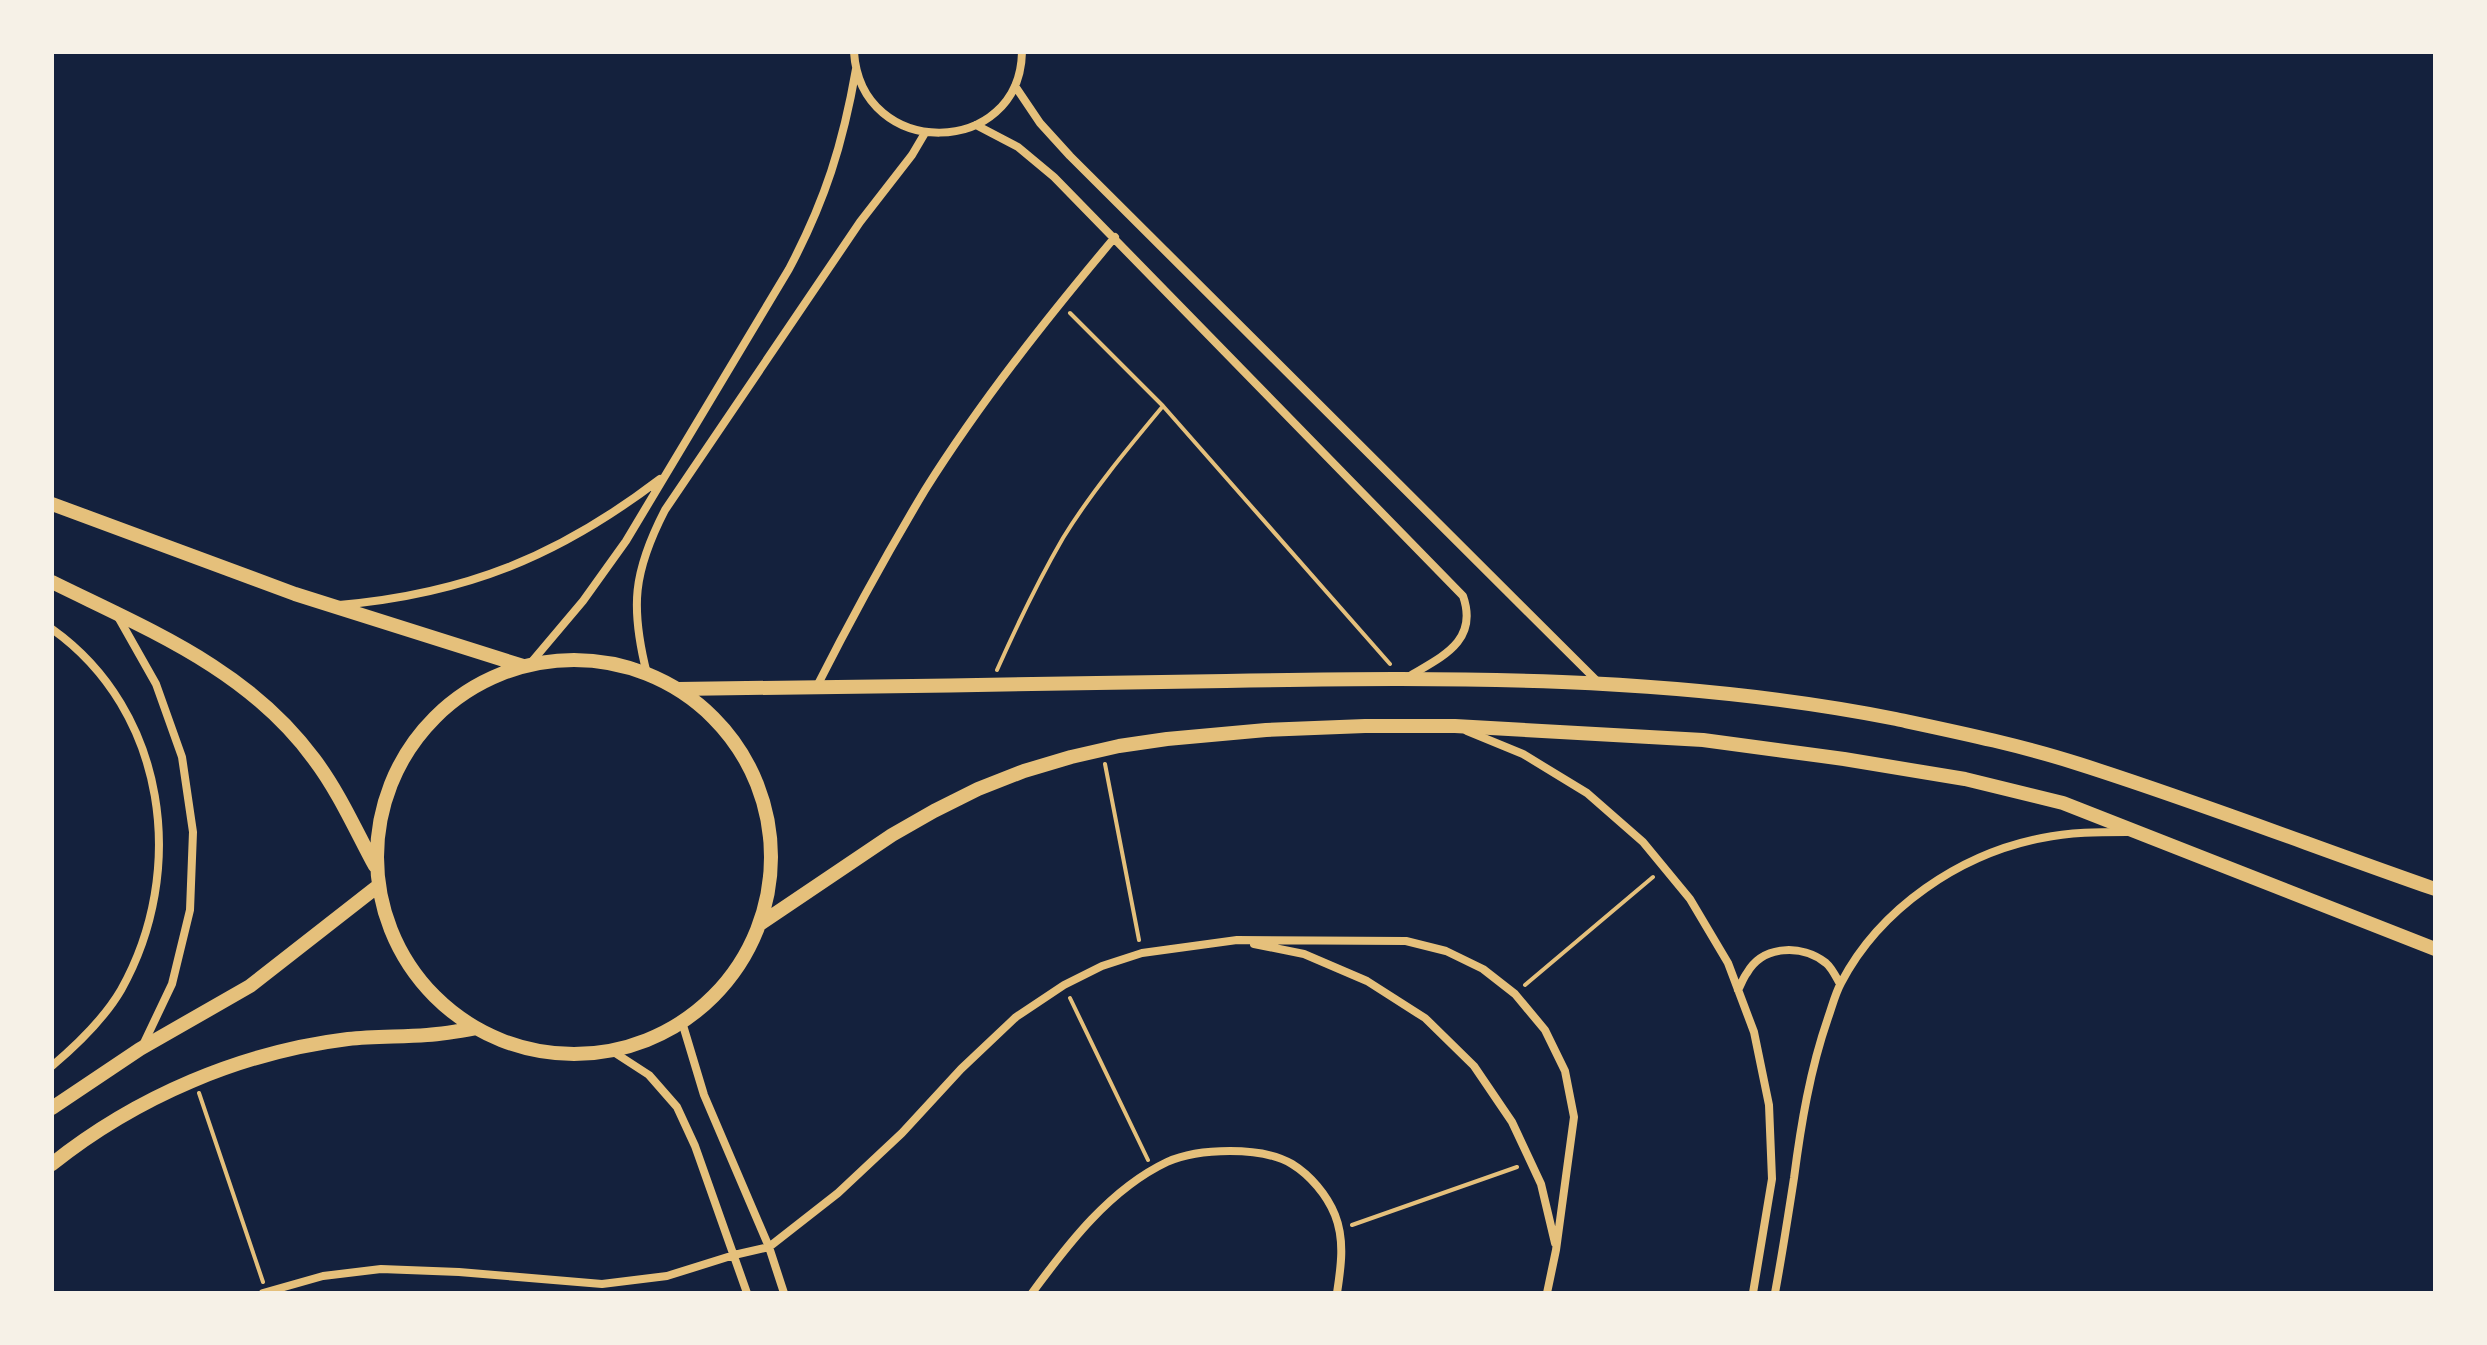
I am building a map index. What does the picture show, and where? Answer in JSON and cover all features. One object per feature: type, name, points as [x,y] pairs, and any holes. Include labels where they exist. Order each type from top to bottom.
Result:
[{"type":"street","points":[[526,666],[605,572],[633,530],[809,232],[839,153],[856,69],[854,52]]},
{"type":"street","points":[[856,69],[870,99],[881,111],[909,129],[925,133],[951,133],[976,125],[1005,102],[1015,86],[1022,52]]},
{"type":"street","points":[[1015,86],[1040,123],[1070,156],[1598,683]]},
{"type":"street","points":[[976,125],[1018,147],[1037,161],[1115,237],[1463,596],[1468,609],[1462,637],[1443,655],[1404,679]]},
{"type":"street","points":[[647,674],[635,609],[639,574],[649,541],[665,510],[860,222],[912,155],[925,133]]},
{"type":"street","points":[[816,688],[868,586],[927,488],[991,393],[1060,302],[1115,237]]},
{"type":"street","points":[[332,605],[383,601],[484,577],[578,535],[622,508],[664,476]]},
{"type":"street","points":[[52,504],[295,594],[526,666]]},
{"type":"street","points":[[52,582],[213,664],[251,692],[286,724],[316,761],[376,869]]},
{"type":"street","points":[[117,614],[156,684],[182,757],[193,832],[190,910],[172,984],[140,1049]]},
{"type":"street","points":[[52,629],[98,672],[126,713],[149,769],[157,805],[160,853],[155,902],[141,949],[119,992],[90,1031],[52,1066]]},
{"type":"street","points":[[559,660],[589,660],[647,674],[678,689],[713,717],[741,752],[761,792],[771,836],[771,880],[760,924],[747,953],[729,979],[708,1002],[660,1034],[612,1051],[577,1054],[542,1052],[508,1043],[476,1028],[446,1008],[421,983],[386,921],[376,869],[380,815],[394,777],[430,721],[473,687],[526,666],[559,660]]},
{"type":"street","points":[[678,689],[1518,679],[1707,691],[1894,719],[2077,763],[2435,889]]},
{"type":"street","points":[[760,924],[892,835],[978,789],[1024,771],[1102,750],[1167,739],[1266,730],[1455,726],[1703,740],[1844,759],[1979,782],[2063,803],[2435,949]]},
{"type":"street","points":[[1455,726],[1523,754],[1587,793],[1643,842],[1690,899],[1728,963],[1754,1032],[1769,1105],[1772,1179],[1753,1293]]},
{"type":"street","points":[[1775,1293],[1802,1114],[1818,1048],[1840,984],[1864,948],[1893,916],[1926,888],[1962,866],[2002,849],[2043,838],[2085,832],[2135,831]]},
{"type":"street","points":[[52,1108],[140,1049],[250,986],[378,886]]},
{"type":"street","points":[[1237,940],[1304,954],[1367,981],[1425,1018],[1474,1066],[1512,1122],[1541,1184],[1556,1250]]},
{"type":"street","points":[[264,1292],[323,1276],[381,1269],[602,1284],[667,1276],[769,1247],[849,1183],[1016,1017],[1064,985],[1102,966],[1142,953],[1237,940],[1406,941],[1446,951],[1483,969],[1515,994],[1545,1030],[1565,1071],[1574,1117],[1547,1293]]},
{"type":"street","points":[[1738,990],[1748,970],[1765,955],[1787,949],[1810,953],[1828,965],[1840,984]]},
{"type":"street","points":[[682,1022],[704,1095],[769,1247],[784,1293]]},
{"type":"street","points":[[52,1164],[125,1114],[194,1079],[270,1053],[348,1039],[428,1035],[476,1028]]},
{"type":"street","points":[[612,1051],[649,1075],[677,1107],[695,1146],[747,1293]]},
{"type":"street","points":[[1032,1293],[1056,1260],[1092,1220],[1132,1183],[1168,1162],[1208,1151],[1250,1151],[1290,1163],[1317,1185],[1335,1214],[1343,1247],[1337,1293]]},
{"type":"path","points":[[1060,302],[1163,406],[1404,679]]},
{"type":"path","points":[[991,685],[1024,609],[1064,537],[1110,469],[1163,406]]},
{"type":"path","points":[[1102,750],[1142,953]]},
{"type":"path","points":[[1515,994],[1664,868]]},
{"type":"path","points":[[1064,985],[1153,1171]]},
{"type":"path","points":[[194,1079],[264,1292]]},
{"type":"path","points":[[1338,1230],[1531,1162]]}]
